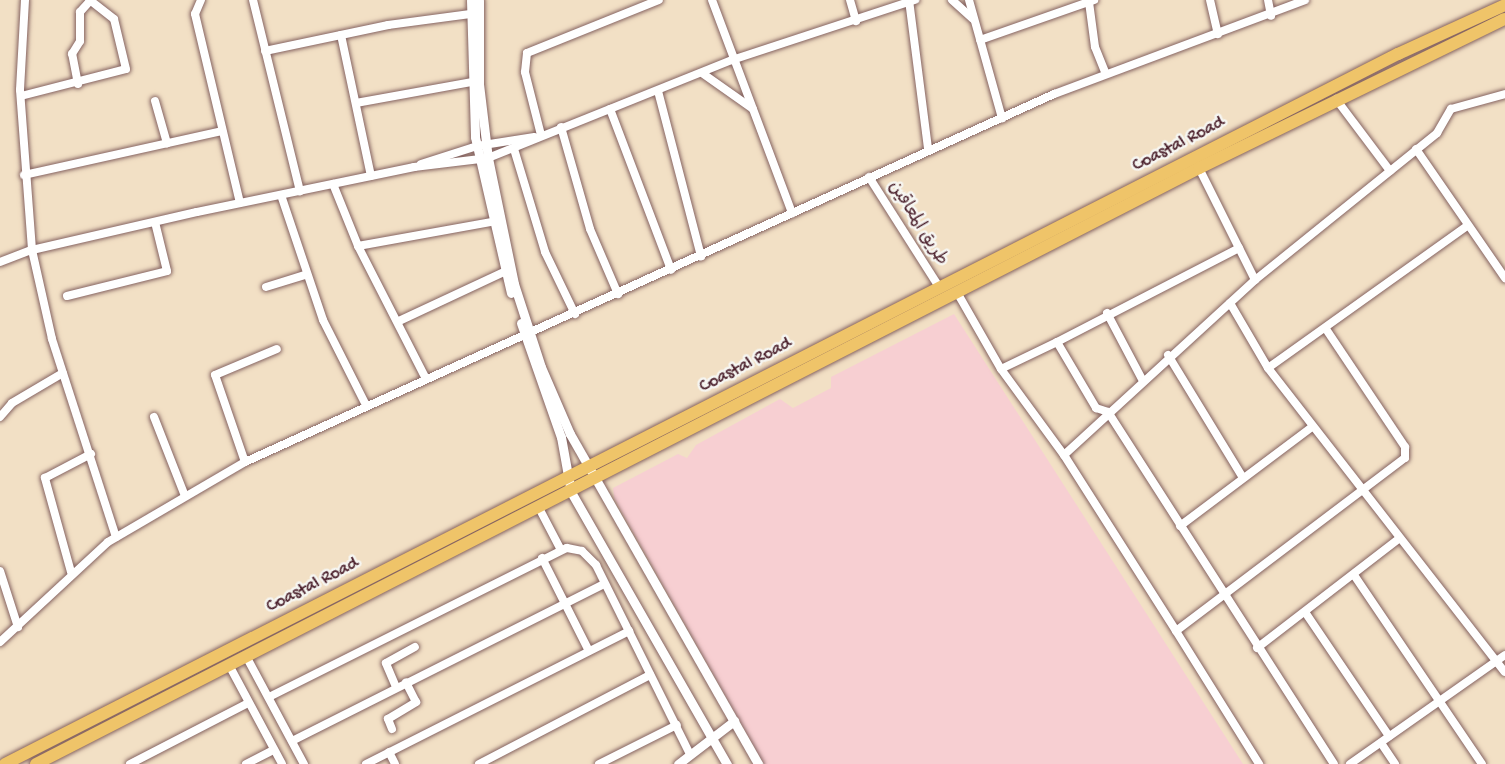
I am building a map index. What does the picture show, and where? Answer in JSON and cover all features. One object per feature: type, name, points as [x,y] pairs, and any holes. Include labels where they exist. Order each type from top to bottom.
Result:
[{"type":"highway","name":"Coastal Road","points":[[5,764],[939,287],[1505,5]]},
{"type":"highway","name":"Coastal Road","points":[[36,764],[572,492],[1199,168],[1336,99],[1505,19]]},
{"type":"street","points":[[25,0],[21,96],[24,175],[32,250],[63,373],[116,537]]},
{"type":"street","points":[[201,0],[195,14],[240,203]]},
{"type":"street","points":[[253,0],[300,191]]},
{"type":"street","points":[[471,0],[471,82],[492,222],[504,272],[570,434],[591,464],[758,764]]},
{"type":"street","points":[[479,0],[481,146]]},
{"type":"street","points":[[540,135],[525,72],[527,53],[659,0]]},
{"type":"street","points":[[712,0],[732,60],[754,110],[792,213]]},
{"type":"street","points":[[850,0],[856,21]]},
{"type":"street","points":[[952,0],[974,20]]},
{"type":"street","points":[[969,0],[1002,118]]},
{"type":"street","points":[[1210,0],[1218,34]]},
{"type":"street","points":[[1268,0],[1271,16]]},
{"type":"street","points":[[0,642],[18,627],[71,572],[116,537],[245,462],[366,405],[575,314],[928,150],[1106,74],[1271,16],[1305,0]]},
{"type":"street","points":[[21,96],[78,84],[126,69],[114,19],[90,1],[80,12],[80,41],[72,54],[78,84]]},
{"type":"street","points":[[0,262],[32,250],[240,203],[414,167],[483,158],[514,149],[540,135],[658,91],[732,60],[911,1],[928,150]]},
{"type":"street","points":[[980,39],[1091,1],[1095,47],[1106,74]]},
{"type":"street","points":[[265,51],[341,35],[470,14]]},
{"type":"street","points":[[341,35],[371,176]]},
{"type":"street","points":[[702,73],[754,110]]},
{"type":"street","points":[[356,103],[471,82]]},
{"type":"street","points":[[658,91],[701,256]]},
{"type":"street","points":[[1064,455],[1168,355],[1255,280],[1437,133],[1451,109],[1505,94]]},
{"type":"street","points":[[1336,99],[1390,171]]},
{"type":"street","points":[[155,101],[167,143]]},
{"type":"street","points":[[610,109],[671,270]]},
{"type":"street","points":[[561,127],[590,229],[618,294]]},
{"type":"street","points":[[24,175],[222,131]]},
{"type":"street","points":[[414,167],[481,146],[540,135]]},
{"type":"street","points":[[514,149],[545,252],[575,314]]},
{"type":"street","points":[[1416,149],[1505,278]]},
{"type":"street","points":[[483,158],[528,335],[561,437],[565,477],[727,764]]},
{"type":"street","points":[[1199,168],[1255,280]]},
{"type":"street","name":"طريق المعاقين","points":[[869,177],[939,287]]},
{"type":"street","points":[[333,184],[358,246],[399,321],[426,379]]},
{"type":"street","points":[[280,195],[304,275],[366,405]]},
{"type":"street","points":[[68,296],[168,271],[155,222]]},
{"type":"street","points":[[358,246],[492,222]]},
{"type":"street","points":[[1268,368],[1326,329],[1467,226]]},
{"type":"street","points":[[1001,369],[1057,342],[1107,313],[1239,248]]},
{"type":"street","points":[[399,321],[504,272]]},
{"type":"street","points":[[266,287],[304,275]]},
{"type":"street","points":[[958,294],[1001,369],[1064,455],[1259,764]]},
{"type":"street","points":[[1230,303],[1268,368],[1359,489],[1505,672]]},
{"type":"street","points":[[1107,313],[1142,379]]},
{"type":"street","points":[[1176,631],[1224,597],[1359,489],[1405,458],[1405,447],[1326,329]]},
{"type":"street","points":[[1057,342],[1096,408],[1108,412],[1224,597],[1334,764]]},
{"type":"street","points":[[245,462],[216,375],[277,349]]},
{"type":"street","points":[[1168,355],[1243,478]]},
{"type":"street","points":[[0,417],[12,403],[63,373]]},
{"type":"street","points":[[154,417],[185,496]]},
{"type":"street","points":[[1180,526],[1312,426]]},
{"type":"street","points":[[71,572],[45,478],[91,454]]},
{"type":"street","points":[[539,508],[561,550]]},
{"type":"street","points":[[1257,648],[1400,538]]},
{"type":"street","points":[[269,697],[542,558],[561,550],[582,551],[604,584],[690,754]]},
{"type":"street","points":[[542,558],[589,651]]},
{"type":"street","points":[[0,571],[18,627]]},
{"type":"street","points":[[1354,575],[1482,764]]},
{"type":"street","points":[[292,741],[604,584]]},
{"type":"street","points":[[1305,612],[1389,736]]},
{"type":"street","points":[[369,763],[629,631]]},
{"type":"street","points":[[396,687],[386,663],[415,647]]},
{"type":"street","points":[[1350,764],[1495,659],[1505,655]]},
{"type":"street","points":[[246,656],[304,764]]},
{"type":"street","points":[[229,665],[282,764]]},
{"type":"street","points":[[479,764],[650,675]]},
{"type":"street","points":[[392,729],[388,719],[416,702],[406,682]]},
{"type":"street","points":[[130,764],[248,704]]},
{"type":"street","points":[[678,764],[711,736],[734,721]]},
{"type":"street","points":[[599,764],[677,725]]},
{"type":"street","points":[[1381,742],[1395,764]]},
{"type":"street","points":[[246,764],[274,750]]},
{"type":"street","points":[[389,752],[395,764]]},
{"type":"shaded area","points":[[954,314],[1243,764],[764,764],[614,498],[613,488],[678,454],[687,458],[696,445],[780,399],[793,408],[831,388],[831,377]]}]
